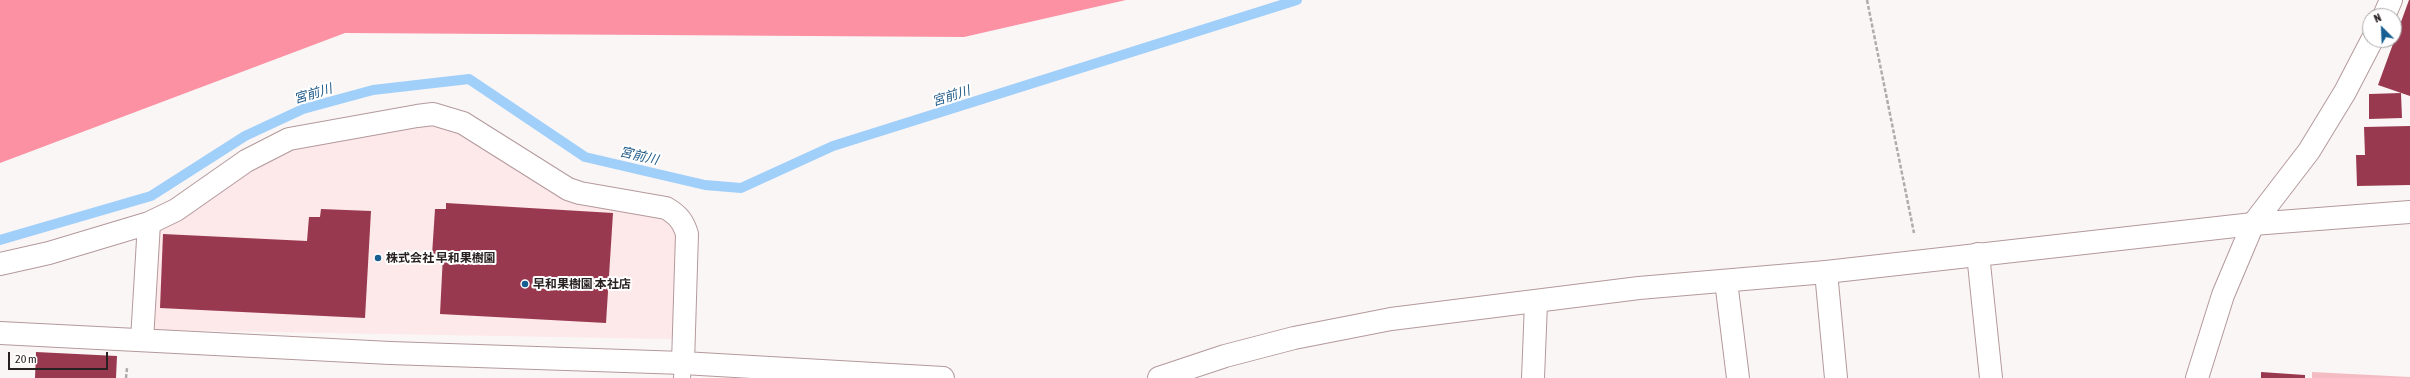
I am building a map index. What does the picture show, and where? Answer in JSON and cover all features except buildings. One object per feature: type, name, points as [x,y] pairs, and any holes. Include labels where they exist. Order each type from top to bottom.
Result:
[{"type":"street","points":[[2197,378],[2223,295],[2253,224],[2310,151],[2345,92],[2368,48]]},
{"type":"street","points":[[0,264],[49,253],[148,223],[176,210],[246,161],[289,140],[417,116],[433,114],[446,116],[463,123],[568,189],[580,193],[666,208],[676,214],[684,223],[687,234],[683,370]]},
{"type":"street","points":[[1159,378],[1225,356],[1341,327],[1462,309],[1536,303],[1639,288],[1826,272],[1920,260],[2253,224],[2410,212]]},
{"type":"street","points":[[142,340],[148,223]]},
{"type":"street","points":[[1978,254],[1991,378]]},
{"type":"street","points":[[1826,272],[1836,378]]},
{"type":"street","points":[[1726,281],[1738,378]]},
{"type":"street","points":[[1533,378],[1536,303]]},
{"type":"street","points":[[0,333],[683,370],[943,378]]},
{"type":"path","points":[[1867,0],[1920,260]]},
{"type":"shaded area","points":[[0,0],[1126,0],[964,37],[345,33],[0,163]]},
{"type":"shaded area","points":[[423,123],[449,125],[557,190],[663,213],[680,233],[673,339],[154,330],[158,230],[272,152]]},
{"type":"shaded area","points":[[2312,372],[2410,377],[2410,378],[2312,378]]},
{"type":"waterway","name":"宮前川","points":[[0,240],[151,196],[245,136],[303,109],[373,90],[469,79],[585,157],[705,185],[741,188],[833,146],[1297,0]]},
{"type":"place","name":"株式会社 早和果樹園","points":[[378,258]]},
{"type":"place","name":"早和果樹園 本社店","points":[[525,284]]}]
